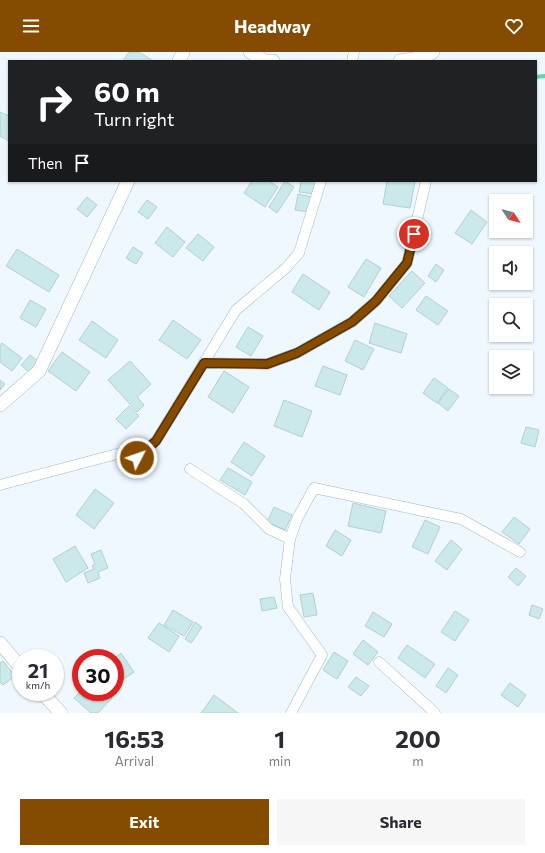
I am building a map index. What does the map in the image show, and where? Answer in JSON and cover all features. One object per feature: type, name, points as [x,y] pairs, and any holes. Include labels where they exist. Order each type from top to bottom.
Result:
[{"type":"street","points":[[250,52],[263,60]]},
{"type":"street","points":[[407,60],[428,57]]},
{"type":"street","points":[[0,405],[39,371],[128,182]]},
{"type":"street","points":[[0,485],[117,454],[137,458],[156,441],[236,310],[286,268],[299,253],[321,182]]},
{"type":"street","points":[[204,363],[267,364],[297,353],[352,322],[376,301],[407,263],[426,182]]},
{"type":"street","points":[[190,469],[244,504],[269,529],[290,539]]},
{"type":"street","points":[[291,713],[322,655],[288,607],[285,579],[290,539],[297,519],[314,488],[461,519],[520,552]]},
{"type":"street","points":[[0,643],[12,657]]},
{"type":"street","points":[[379,662],[435,713]]},
{"type":"street","points":[[50,701],[61,713]]},
{"type":"building","points":[[129,52],[139,52],[151,60],[124,60]]},
{"type":"building","points":[[0,112],[8,116],[8,140],[0,136]]},
{"type":"building","points":[[251,182],[270,182],[278,187],[265,207],[244,193]]},
{"type":"building","points":[[284,182],[294,187],[277,213],[269,207]]},
{"type":"building","points":[[301,182],[317,182],[315,194],[299,192]]},
{"type":"building","points":[[387,182],[415,182],[410,208],[383,204]]},
{"type":"building","points":[[298,194],[312,197],[309,212],[295,210]]},
{"type":"building","points":[[87,197],[97,205],[87,217],[77,209]]},
{"type":"building","points":[[147,200],[157,207],[148,219],[138,212]]},
{"type":"building","points":[[471,210],[487,222],[472,244],[455,233]]},
{"type":"building","points":[[167,227],[185,242],[173,257],[155,243]]},
{"type":"building","points":[[198,234],[214,247],[203,261],[186,248]]},
{"type":"building","points":[[133,247],[143,253],[136,264],[126,258]]},
{"type":"building","points":[[17,249],[59,275],[49,292],[6,266]]},
{"type":"building","points":[[366,259],[381,268],[364,297],[348,287]]},
{"type":"building","points":[[436,264],[444,270],[436,282],[428,276]]},
{"type":"building","points":[[412,271],[425,283],[402,308],[389,296]]},
{"type":"building","points":[[303,274],[330,292],[319,310],[292,292]]},
{"type":"building","points":[[426,296],[448,311],[438,325],[416,310]]},
{"type":"building","points":[[30,300],[46,309],[36,327],[20,318]]},
{"type":"building","points":[[173,320],[201,340],[187,359],[159,340]]},
{"type":"building","points":[[92,321],[118,340],[106,358],[79,340]]},
{"type":"building","points":[[375,323],[407,334],[401,353],[369,343]]},
{"type":"building","points":[[248,327],[263,336],[251,356],[236,347]]},
{"type":"building","points":[[355,340],[374,349],[363,370],[345,361]]},
{"type":"building","points":[[2,343],[22,358],[12,371],[0,362],[0,346]]},
{"type":"building","points":[[62,352],[90,372],[76,391],[48,371]]},
{"type":"building","points":[[30,355],[39,362],[30,373],[21,365]]},
{"type":"building","points":[[130,361],[151,384],[137,397],[144,405],[137,412],[108,380]]},
{"type":"building","points":[[323,366],[347,375],[340,395],[315,386]]},
{"type":"building","points":[[224,371],[249,387],[233,413],[208,397]]},
{"type":"building","points":[[434,378],[448,388],[437,403],[423,393]]},
{"type":"building","points":[[0,380],[5,384],[0,390]]},
{"type":"building","points":[[449,389],[459,396],[448,411],[438,403]]},
{"type":"building","points":[[284,400],[312,411],[302,437],[274,426]]},
{"type":"building","points":[[129,406],[139,416],[126,429],[116,419]]},
{"type":"building","points":[[526,427],[539,430],[535,447],[521,443]]},
{"type":"building","points":[[244,442],[265,456],[252,476],[231,462]]},
{"type":"building","points":[[228,468],[252,482],[245,495],[220,480]]},
{"type":"building","points":[[95,489],[114,503],[94,529],[76,515]]},
{"type":"building","points":[[353,503],[386,511],[381,533],[348,526]]},
{"type":"building","points":[[274,507],[292,515],[285,530],[267,522]]},
{"type":"building","points":[[514,517],[530,529],[519,544],[502,532]]},
{"type":"building","points":[[425,520],[440,527],[428,554],[412,547]]},
{"type":"building","points":[[335,530],[351,540],[342,556],[326,546]]},
{"type":"building","points":[[451,540],[462,549],[447,570],[435,561]]},
{"type":"building","points":[[75,546],[88,568],[66,582],[53,559]]},
{"type":"building","points":[[101,550],[108,568],[98,572],[100,578],[88,583],[84,573],[94,569],[92,566],[95,564],[91,554]]},
{"type":"building","points":[[516,568],[526,576],[518,586],[508,577]]},
{"type":"building","points":[[313,593],[317,615],[304,617],[300,595]]},
{"type":"building","points":[[274,597],[277,608],[262,611],[260,599]]},
{"type":"building","points":[[532,605],[543,609],[539,619],[529,615]]},
{"type":"building","points":[[173,610],[193,622],[184,636],[164,625]]},
{"type":"building","points":[[455,611],[469,620],[455,641],[441,632]]},
{"type":"building","points":[[373,612],[392,624],[384,637],[365,626]]},
{"type":"building","points":[[195,622],[202,627],[191,643],[185,639]]},
{"type":"building","points":[[159,623],[179,636],[169,652],[148,638]]},
{"type":"building","points":[[363,640],[378,652],[368,665],[353,654]]},
{"type":"building","points":[[407,645],[435,664],[425,678],[398,658]]},
{"type":"building","points":[[334,652],[348,661],[337,679],[323,670]]},
{"type":"building","points":[[124,657],[134,672],[124,679]]},
{"type":"building","points":[[3,661],[12,672],[12,678],[3,685],[0,682],[0,663]]},
{"type":"building","points":[[448,668],[458,675],[446,693],[436,686]]},
{"type":"building","points":[[356,677],[369,686],[361,696],[348,687]]},
{"type":"building","points":[[510,683],[526,695],[518,707],[501,695]]},
{"type":"building","points":[[214,695],[238,713],[201,713]]},
{"type":"building","points":[[77,701],[109,701],[98,713],[91,713]]},
{"type":"waterway","points":[[537,77],[545,76]]},
{"type":"route","points":[[137,458],[156,441],[204,363],[267,364],[297,353],[352,322],[376,301],[407,263],[414,234]]}]
